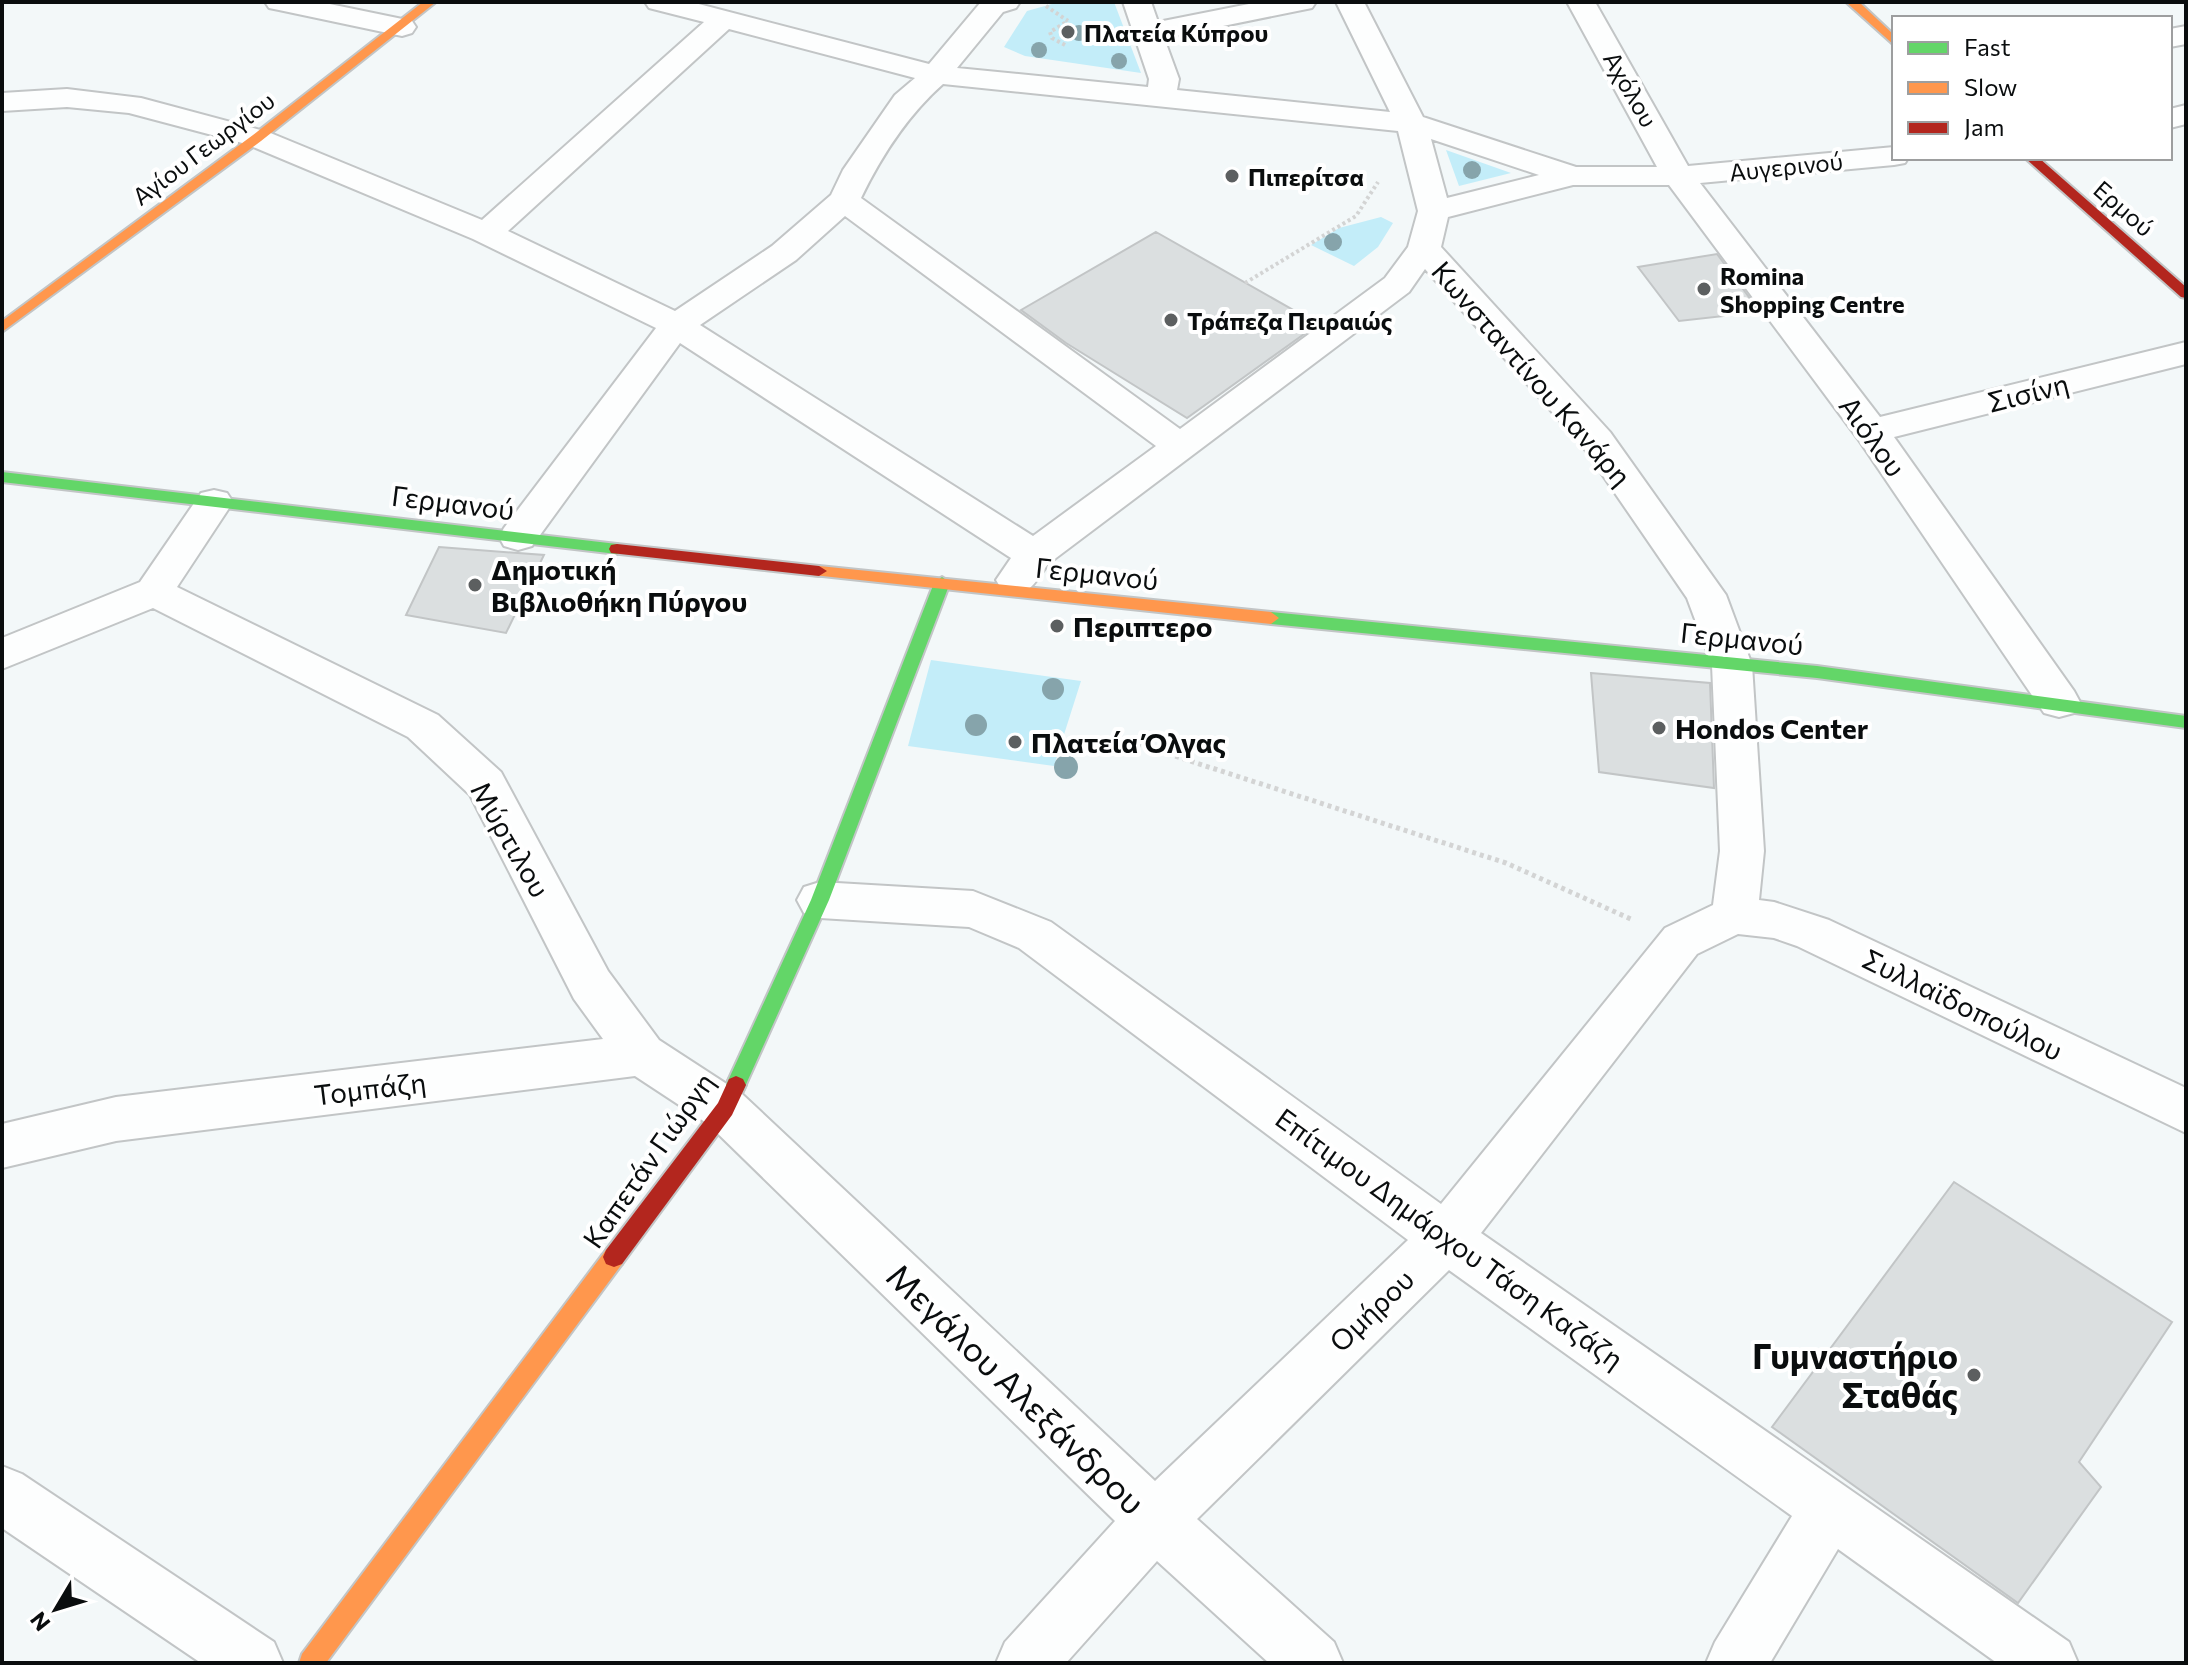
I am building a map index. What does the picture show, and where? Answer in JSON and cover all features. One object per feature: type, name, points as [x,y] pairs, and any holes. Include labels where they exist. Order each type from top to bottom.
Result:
[{"type":"main road","name":"Αγίου Γεωργίου","points":[[2,328],[257,138],[430,2]]},
{"type":"main road","points":[[1852,2],[1892,39]]},
{"type":"main road","name":"Ερμού","points":[[2033,160],[2186,294]]},
{"type":"main road","name":"Γερμανού","points":[[2,477],[1008,592],[1732,665],[2059,702],[2186,722]]},
{"type":"main road","name":"Καπετάν Γιώργη","points":[[311,1663],[725,1109],[820,900],[942,583]]},
{"type":"street","points":[[279,2],[402,27]]},
{"type":"street","points":[[659,2],[936,75],[1411,123],[1573,176]]},
{"type":"street","points":[[1137,2],[1164,79],[1160,99]]},
{"type":"street","points":[[1149,32],[1302,2]]},
{"type":"street","points":[[1008,592],[1034,555],[1397,285],[1424,248],[1434,211],[1411,123],[1350,2]]},
{"type":"street","name":"Αχόλου","points":[[1581,2],[1678,176]]},
{"type":"street","points":[[518,537],[676,325],[709,306],[784,253],[844,200],[859,170],[906,101],[936,75],[996,3]]},
{"type":"street","points":[[484,232],[504,220],[724,19]]},
{"type":"street","points":[[2,102],[67,98],[130,104],[257,138],[484,232],[676,325],[1034,555]]},
{"type":"street","name":"Αυγερινού","points":[[1573,176],[1678,176],[1892,156]]},
{"type":"street","points":[[1434,211],[1573,176]]},
{"type":"street","name":"Αιόλου","points":[[1678,176],[1871,431],[2059,702]]},
{"type":"street","points":[[844,200],[1181,447]]},
{"type":"street","name":"Κωνσταντίνου Κανάρη","points":[[1424,248],[1597,440],[1706,595],[1732,665],[1742,851],[1734,915]]},
{"type":"street","name":"Σισίνη","points":[[1871,431],[2186,353]]},
{"type":"street","points":[[2,654],[154,592],[214,502]]},
{"type":"street","name":"Μύρτιλου","points":[[154,592],[423,726],[486,784],[591,985],[642,1055]]},
{"type":"street","name":"Επίτιμου Δημάρχου Τάση Καζάζη","points":[[820,900],[973,909],[1035,935],[1446,1238],[2048,1663]]},
{"type":"street","name":"Ομήρου","points":[[1026,1663],[1155,1520],[1446,1238],[1681,941],[1734,915]]},
{"type":"street","name":"Συλλαϊδοπούλου","points":[[1734,915],[1774,920],[1813,933],[2186,1111]]},
{"type":"street","points":[[642,1055],[725,1109]]},
{"type":"street","name":"Τομπάζη","points":[[2,1146],[116,1119],[642,1055]]},
{"type":"street","name":"Μεγάλου Αλεξάνδρου","points":[[725,1109],[1155,1520],[1313,1663]]},
{"type":"street","points":[[2,1494],[253,1663]]},
{"type":"street","points":[[1736,1663],[1830,1508]]},
{"type":"path","points":[[1046,6],[1068,21],[1050,32],[1052,38],[1073,47]]},
{"type":"path","points":[[1245,283],[1356,216],[1380,179]]},
{"type":"path","points":[[1122,739],[1506,863],[1681,941]]},
{"type":"shaded area","name":"Πλατεία Κύπρου","points":[[1059,2],[1114,2],[1141,73],[1025,56],[1004,47],[1027,11]]},
{"type":"shaded area","points":[[1446,150],[1511,173],[1459,186]]},
{"type":"shaded area","points":[[1381,217],[1393,223],[1378,247],[1354,266],[1311,245],[1339,228]]},
{"type":"shaded area","points":[[931,660],[1081,681],[1054,766],[908,746]]},
{"type":"building","name":"Τράπεζα Πειραιώς","points":[[1156,232],[1318,324],[1187,418],[1066,343],[1021,310]]},
{"type":"building","name":"Romina Shopping Centre","points":[[1717,254],[1760,312],[1679,321],[1638,267]]},
{"type":"building","name":"Δημοτική Βιβλιοθήκη Πύργου","points":[[439,547],[544,555],[506,633],[406,615]]},
{"type":"building","name":"Hondos Center","points":[[1591,673],[1710,683],[1714,788],[1599,772]]},
{"type":"building","name":"Γυμναστήριο Σταθάς","points":[[1954,1182],[2172,1322],[2079,1462],[2101,1487],[2018,1603],[1772,1427]]},
{"type":"traffic: fast","points":[[2,477],[617,549]]},
{"type":"traffic: fast","points":[[736,1085],[820,900],[942,583]]},
{"type":"traffic: fast","points":[[1271,618],[1817,672],[2186,722]]},
{"type":"traffic: slow","points":[[2,328],[257,138],[430,2]]},
{"type":"traffic: slow","points":[[1852,2],[1892,39]]},
{"type":"traffic: slow","points":[[819,571],[1271,618]]},
{"type":"traffic: slow","points":[[311,1663],[614,1257]]},
{"type":"traffic: jam","points":[[2033,160],[2186,294]]},
{"type":"traffic: jam","points":[[617,549],[819,571]]},
{"type":"traffic: jam","points":[[614,1257],[725,1109],[736,1085]]},
{"type":"place","name":"Πλατεία Κύπρου","points":[[1068,32]]},
{"type":"place","name":"Πιπερίτσα","points":[[1232,176]]},
{"type":"place","name":"Romina Shopping Centre","points":[[1704,289]]},
{"type":"place","name":"Τράπεζα Πειραιώς","points":[[1171,320]]},
{"type":"place","name":"Δημοτική Βιβλιοθήκη Πύργου","points":[[475,585]]},
{"type":"place","name":"Περιπτερο","points":[[1057,626]]},
{"type":"place","name":"Hondos Center","points":[[1659,728]]},
{"type":"place","name":"Πλατεία Όλγας","points":[[1015,742]]},
{"type":"place","name":"Γυμναστήριο Σταθάς","points":[[1974,1375]]}]
